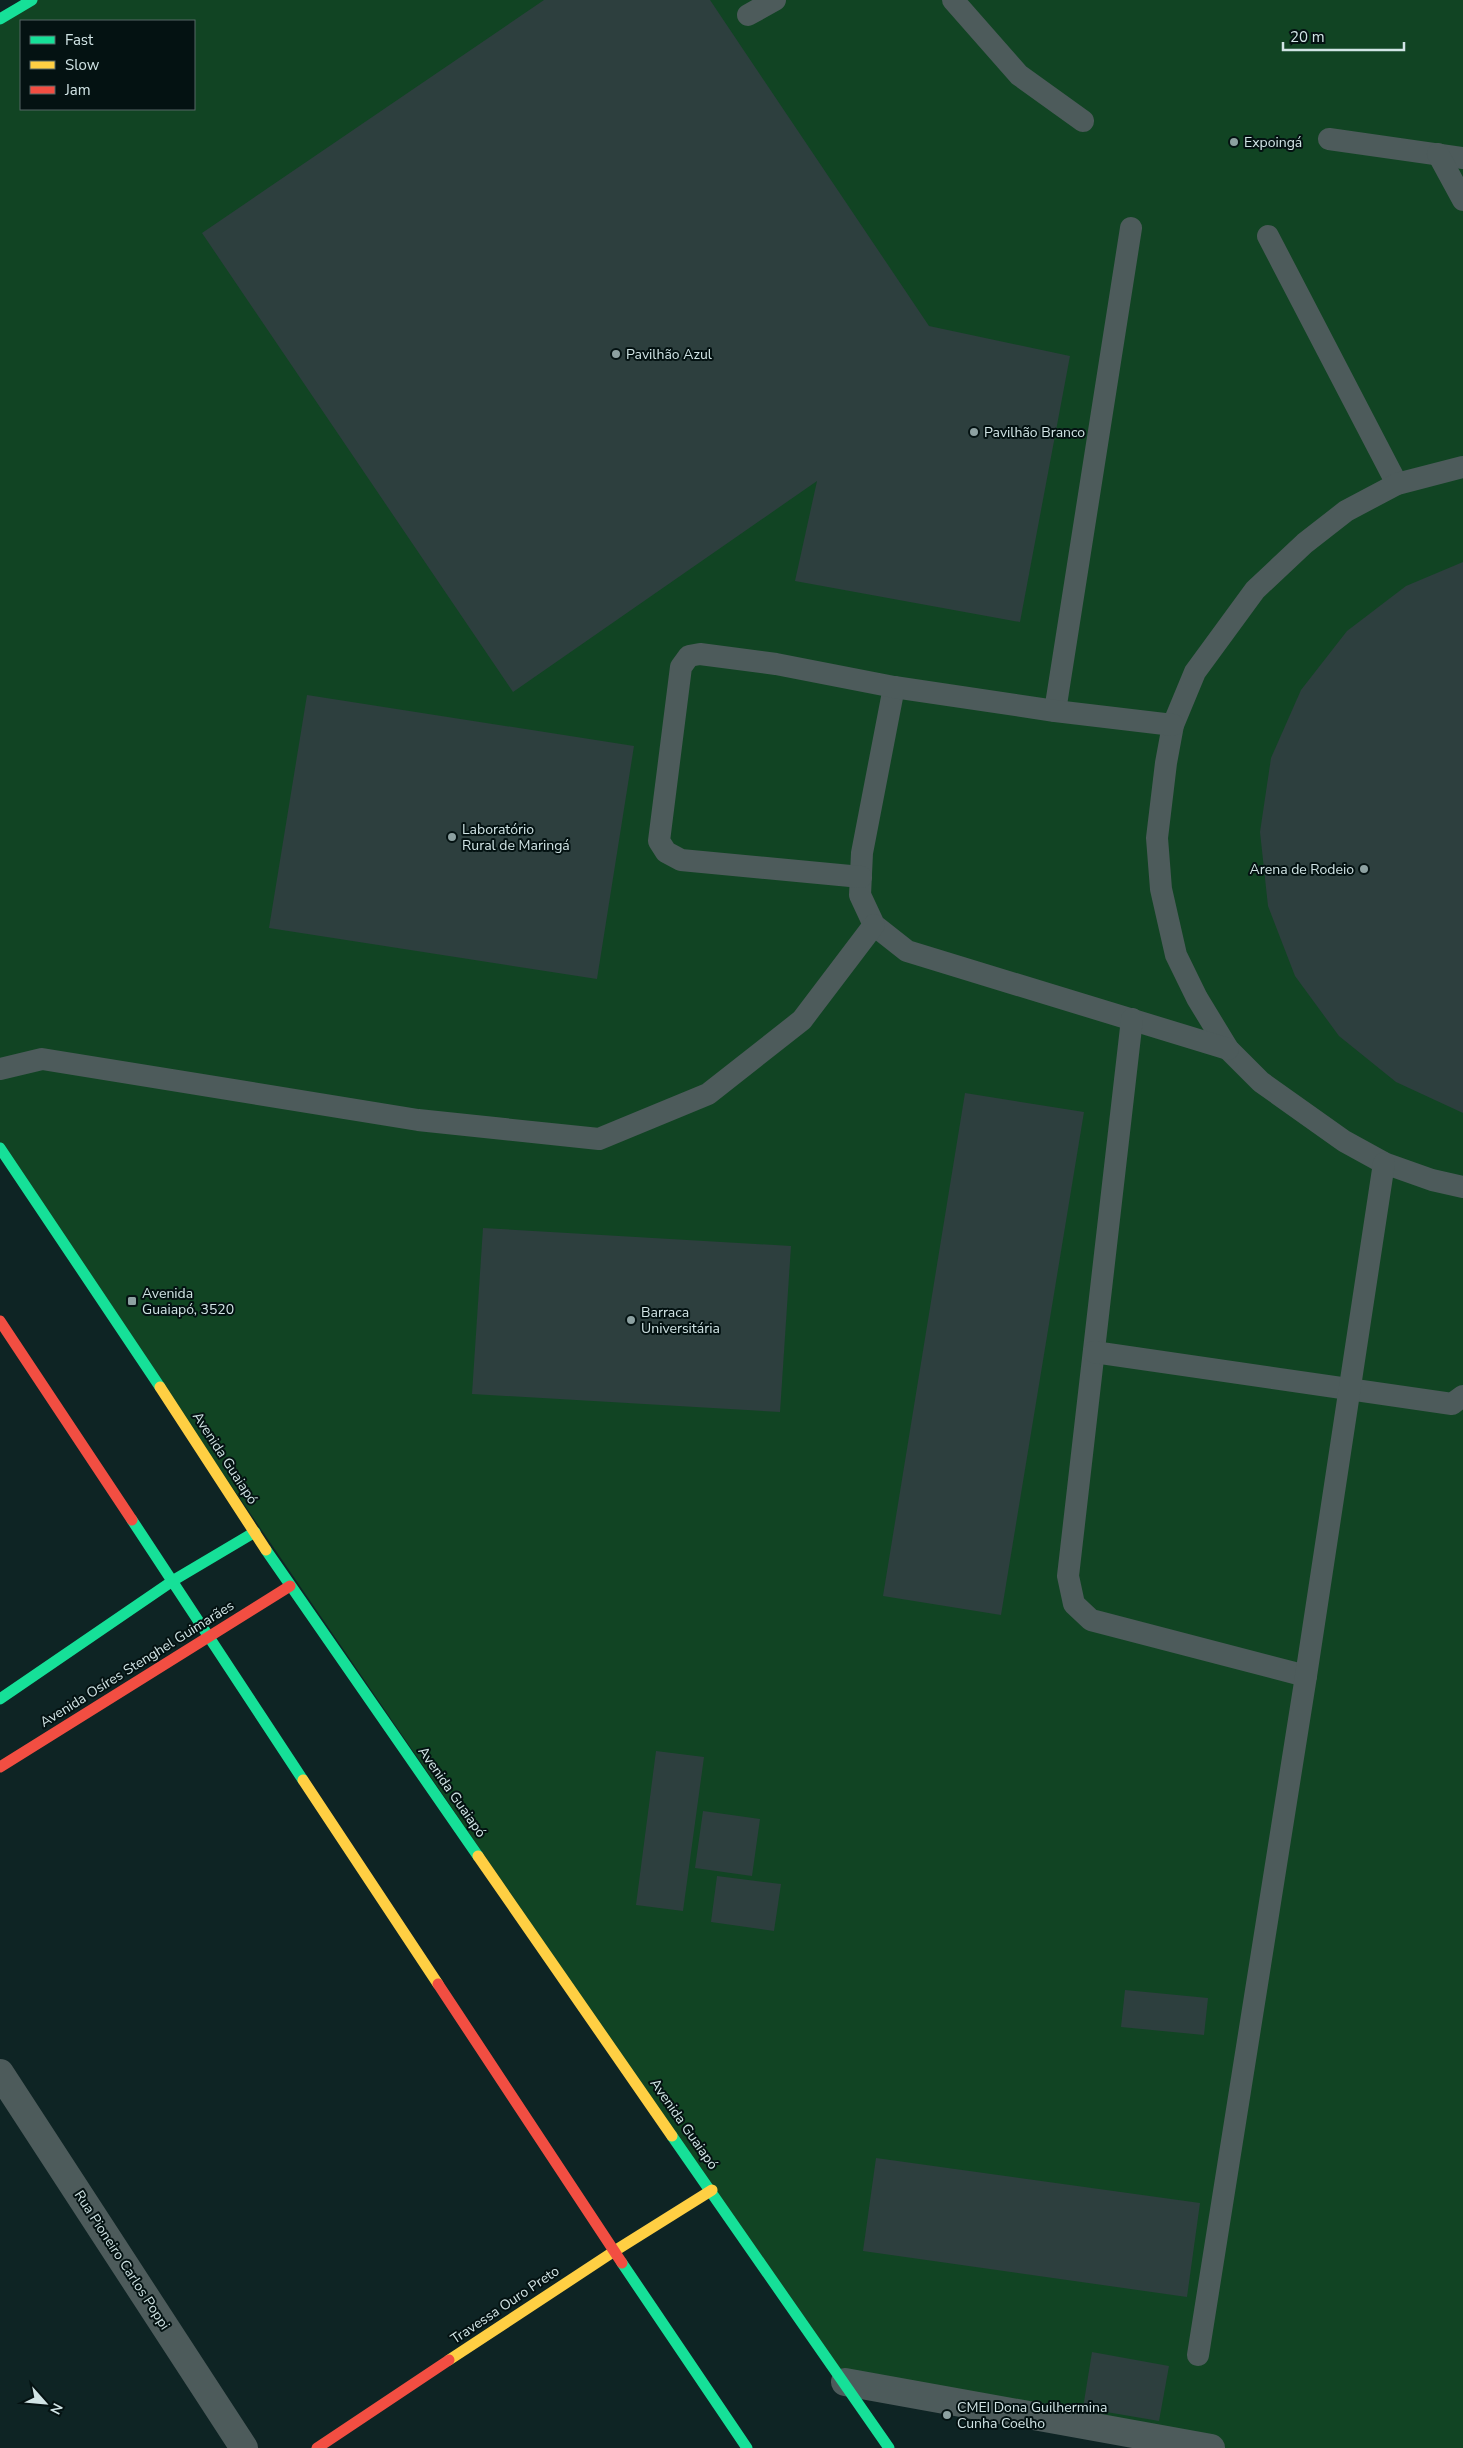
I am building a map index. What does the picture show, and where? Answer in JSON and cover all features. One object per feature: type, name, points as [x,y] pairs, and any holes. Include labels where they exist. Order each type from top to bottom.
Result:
[{"type":"main road","points":[[0,19],[32,0]]},
{"type":"main road","name":"Avenida Guaiapó","points":[[0,1148],[117,1321],[290,1586],[712,2190],[889,2448]]},
{"type":"main road","points":[[0,1321],[211,1636],[613,2252],[747,2448]]},
{"type":"main road","points":[[0,1699],[174,1580],[255,1532]]},
{"type":"main road","name":"Avenida Osíres Stenghel Guimarães","points":[[0,1767],[290,1586]]},
{"type":"main road","name":"Travessa Ouro Preto","points":[[317,2448],[613,2252],[712,2190]]},
{"type":"street","name":"Rua Pioneiro Carlos Poppi","points":[[0,2073],[244,2448]]},
{"type":"street","points":[[845,2382],[1211,2448]]},
{"type":"lane","points":[[748,14],[775,0]]},
{"type":"lane","points":[[952,0],[1019,75],[1083,121]]},
{"type":"lane","points":[[1329,139],[1463,158]]},
{"type":"lane","points":[[1438,154],[1463,200]]},
{"type":"lane","points":[[1055,711],[1132,228]]},
{"type":"lane","points":[[1268,236],[1397,484]]},
{"type":"lane","points":[[1463,467],[1397,484],[1346,511],[1305,543],[1255,590],[1196,672],[1173,725],[1166,763],[1157,838],[1161,889],[1176,955],[1197,998],[1228,1048],[1261,1082],[1300,1112],[1344,1141],[1384,1162],[1432,1180],[1463,1187]]},
{"type":"lane","points":[[861,877],[681,860],[666,852],[659,841],[680,668],[688,656],[700,654],[776,664],[894,687],[1055,711],[1173,725]]},
{"type":"lane","points":[[894,687],[862,852],[860,895],[874,925],[907,951],[1228,1048]]},
{"type":"lane","points":[[0,1069],[42,1059],[418,1120],[598,1139],[708,1094],[802,1020],[874,925]]},
{"type":"lane","points":[[1132,1019],[1068,1576],[1074,1604],[1090,1620],[1306,1676]]},
{"type":"lane","points":[[1198,2355],[1306,1676],[1384,1162]]},
{"type":"lane","points":[[1094,1352],[1452,1404],[1463,1396]]},
{"type":"green space","points":[[32,0],[1463,0],[1463,2448],[1211,2448],[845,2382],[0,1148],[0,18]]},
{"type":"building","name":"Pavilhão Azul","points":[[544,0],[710,0],[929,326],[1070,356],[1020,622],[795,581],[817,481],[513,692],[202,233]]},
{"type":"building","name":"Arena de Rodeio","points":[[1463,562],[1463,1113],[1396,1082],[1339,1036],[1295,976],[1268,906],[1260,832],[1271,758],[1301,690],[1347,631],[1406,586]]},
{"type":"building","name":"Laboratório Rural de Maringá","points":[[307,695],[634,746],[597,979],[269,928]]},
{"type":"building","points":[[965,1093],[1084,1112],[1001,1615],[883,1596]]},
{"type":"building","name":"Barraca Universitária","points":[[483,1228],[791,1246],[780,1412],[472,1394]]},
{"type":"building","points":[[656,1751],[704,1757],[683,1911],[636,1905]]},
{"type":"building","points":[[703,1811],[760,1819],[752,1876],[695,1868]]},
{"type":"building","points":[[717,1876],[781,1884],[774,1931],[711,1922]]},
{"type":"building","points":[[1125,1990],[1208,1998],[1204,2035],[1121,2027]]},
{"type":"building","points":[[876,2158],[1200,2203],[1187,2297],[863,2251]]},
{"type":"building","points":[[1092,2352],[1169,2366],[1159,2421],[1083,2408]]},
{"type":"traffic: fast","points":[[0,19],[32,0]]},
{"type":"traffic: fast","points":[[0,1148],[160,1387]]},
{"type":"traffic: fast","points":[[132,1520],[303,1780]]},
{"type":"traffic: fast","points":[[0,1699],[174,1580],[255,1532]]},
{"type":"traffic: fast","points":[[266,1550],[478,1856]]},
{"type":"traffic: fast","points":[[672,2136],[889,2448]]},
{"type":"traffic: fast","points":[[622,2263],[747,2448]]},
{"type":"traffic: slow","points":[[160,1387],[266,1550]]},
{"type":"traffic: slow","points":[[303,1780],[438,1984]]},
{"type":"traffic: slow","points":[[478,1856],[672,2136]]},
{"type":"traffic: slow","points":[[449,2360],[613,2252],[712,2190]]},
{"type":"traffic: jam","points":[[0,1321],[132,1520]]},
{"type":"traffic: jam","points":[[0,1767],[290,1586]]},
{"type":"traffic: jam","points":[[438,1984],[622,2263]]},
{"type":"traffic: jam","points":[[317,2448],[449,2360]]},
{"type":"place","name":"Expoingá","points":[[1234,142]]},
{"type":"place","name":"Pavilhão Azul","points":[[616,354]]},
{"type":"place","name":"Pavilhão Branco","points":[[974,432]]},
{"type":"place","name":"Laboratório Rural de Maringá","points":[[452,837]]},
{"type":"place","name":"Arena de Rodeio","points":[[1364,869]]},
{"type":"place","name":"Avenida Guaiapó, 3520","points":[[132,1301]]},
{"type":"place","name":"Barraca Universitária","points":[[631,1320]]},
{"type":"place","name":"CMEI Dona Guilhermina Cunha Coelho","points":[[947,2415]]}]
